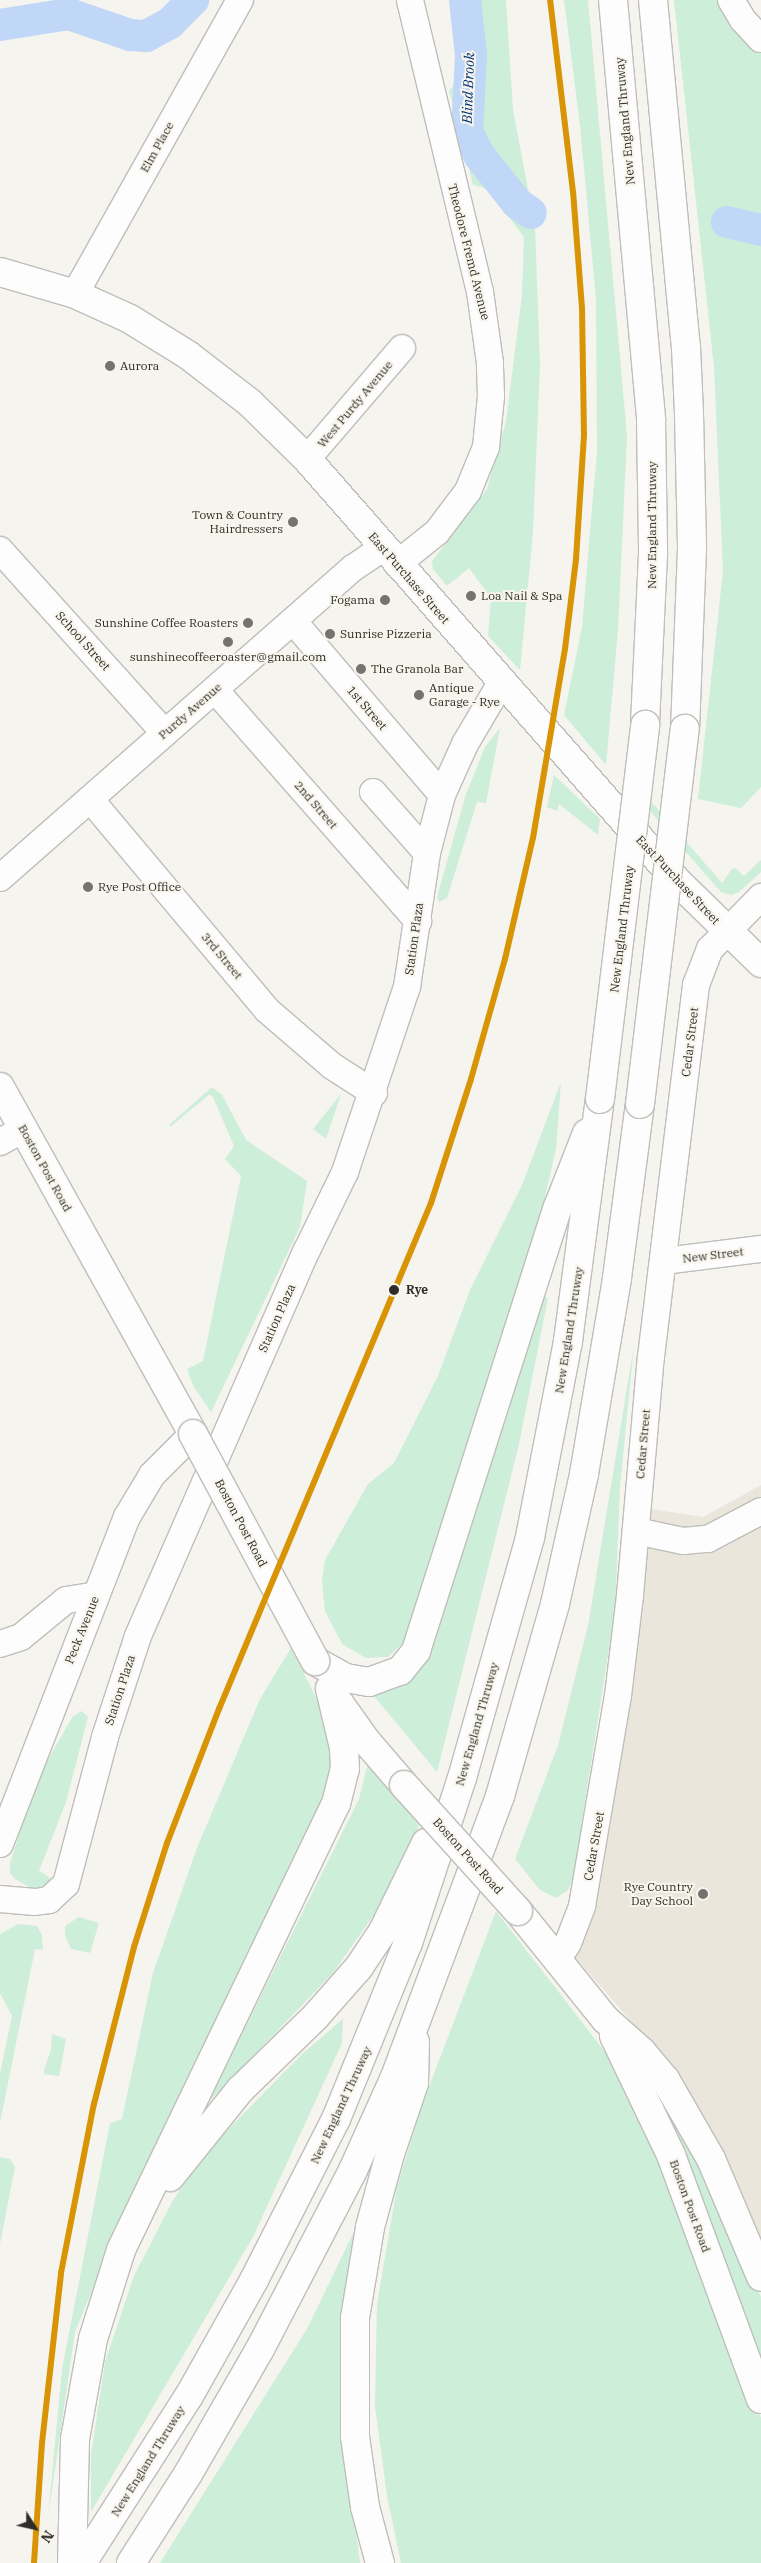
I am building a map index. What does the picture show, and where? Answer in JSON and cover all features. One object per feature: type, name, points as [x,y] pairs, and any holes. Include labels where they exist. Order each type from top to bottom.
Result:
[{"type":"main road","name":"New England Thruway","points":[[82,2563],[154,2453],[250,2288],[340,2110],[405,1952],[462,1778],[530,1537],[544,1473],[568,1341],[600,1099],[645,725],[653,554],[650,420],[613,0]]},
{"type":"main road","points":[[131,2563],[188,2474],[260,2349],[319,2239],[395,2077],[500,1796],[555,1604],[598,1399],[640,1104],[685,729],[692,548],[686,347],[652,0]]},
{"type":"main road","name":"East Purchase Street","points":[[0,272],[75,294],[130,319],[188,355],[250,403],[308,459],[501,683],[678,882],[761,963]]},
{"type":"main road","name":"Boston Post Road","points":[[0,1087],[12,1135],[193,1434],[330,1689],[352,1724],[404,1785],[518,1911],[605,2019],[642,2052],[684,2108],[711,2159],[761,2277]]},
{"type":"main road","points":[[315,1661],[346,1678],[369,1682],[400,1671],[416,1651],[558,1208],[600,1099]]},
{"type":"main road","points":[[72,2563],[72,2470],[79,2403],[104,2306],[121,2250],[336,1804],[344,1769],[344,1748],[330,1689]]},
{"type":"main road","points":[[104,2306],[170,2176],[228,2103],[333,1998],[372,1948],[462,1778]]},
{"type":"main road","name":"Boston Post Road","points":[[605,2019],[671,2155],[761,2399]]},
{"type":"main road","points":[[369,2563],[365,2507],[355,2427],[355,2318],[370,2227],[390,2154],[414,2083],[415,2026]]},
{"type":"main road","points":[[365,2507],[380,2563]]},
{"type":"street","name":"Elm Place","points":[[75,294],[240,0]]},
{"type":"street","name":"Theodore Fremd Avenue","points":[[390,556],[437,532],[468,491],[486,447],[491,396],[488,336],[480,292],[410,0]]},
{"type":"street","points":[[731,0],[743,20],[761,38]]},
{"type":"street","name":"West Purdy Avenue","points":[[308,459],[402,348]]},
{"type":"street","name":"School Street","points":[[0,550],[165,733]]},
{"type":"street","name":"Purdy Avenue","points":[[0,878],[353,568],[390,556]]},
{"type":"street","name":"1st Street","points":[[293,621],[442,795]]},
{"type":"street","name":"Station Plaza","points":[[0,1899],[34,1902],[49,1900],[66,1884],[102,1746],[138,1636],[307,1250],[335,1197],[374,1093],[408,987],[427,853],[442,795],[465,744],[501,683]]},
{"type":"street","name":"2nd Street","points":[[215,690],[418,921]]},
{"type":"street","points":[[373,792],[427,853]]},
{"type":"street","name":"3rd Street","points":[[90,799],[267,1010],[332,1066],[374,1093]]},
{"type":"street","name":"Cedar Street","points":[[557,1960],[568,1943],[582,1906],[598,1824],[624,1648],[651,1360],[696,985],[710,949],[726,930],[761,897]]},
{"type":"street","name":"New Street","points":[[664,1261],[761,1249]]},
{"type":"street","name":"Peck Avenue","points":[[0,1844],[96,1595],[140,1493],[152,1475],[193,1434]]},
{"type":"street","points":[[636,1531],[674,1540],[708,1538],[761,1511]]},
{"type":"street","points":[[0,1644],[21,1637],[61,1602],[78,1596],[96,1595]]},
{"type":"shaded area","points":[[761,1485],[761,2249],[672,2068],[574,1956],[645,1508],[703,1517]]},
{"type":"green space","points":[[454,0],[506,0],[513,110],[535,227],[540,365],[533,532],[520,670],[488,636],[491,598],[469,568],[447,586],[433,569],[432,561],[487,489],[506,421],[522,296],[524,237],[488,189],[473,185],[449,90],[465,76]]},
{"type":"green space","points":[[564,0],[588,0],[627,436],[618,630],[606,765],[564,715],[582,627],[597,451],[596,300],[580,125]]},
{"type":"green space","points":[[674,0],[724,0],[761,45],[761,787],[741,808],[698,799],[723,571],[714,367]]},
{"type":"green space","points":[[500,728],[486,803],[477,802],[447,898],[439,902],[437,897],[466,794],[485,747]]},
{"type":"green space","points":[[554,775],[600,819],[598,835],[559,804],[557,811],[547,807]]},
{"type":"green space","points":[[643,792],[722,883],[732,869],[735,868],[744,876],[761,860],[761,872],[739,892],[731,895],[721,892],[643,803]]},
{"type":"green space","points":[[561,1082],[556,1149],[538,1227],[407,1639],[388,1657],[366,1658],[342,1644],[325,1611],[322,1581],[325,1560],[368,1484],[394,1463],[438,1376],[470,1290],[522,1185]]},
{"type":"green space","points":[[212,1087],[222,1095],[246,1140],[307,1181],[300,1227],[211,1412],[194,1387],[187,1369],[203,1361],[241,1176],[225,1159],[234,1146],[210,1094],[170,1127],[169,1125]]},
{"type":"green space","points":[[341,1094],[326,1139],[313,1129]]},
{"type":"green space","points":[[543,1296],[548,1298],[519,1444],[437,1772],[373,1695],[373,1689],[429,1655]]},
{"type":"green space","points":[[634,1345],[620,1487],[615,1610],[573,1879],[568,1890],[556,1898],[540,1890],[515,1859],[558,1745],[588,1626]]},
{"type":"green space","points":[[291,1648],[338,1741],[333,1785],[111,2244],[75,2332],[48,2517],[62,2369],[110,2123],[122,2119],[153,1973],[197,1848],[260,1699]]},
{"type":"green space","points":[[82,1711],[88,1717],[66,1802],[39,1871],[52,1879],[45,1886],[31,1888],[15,1879],[10,1873],[10,1863],[38,1777],[73,1716]]},
{"type":"green space","points":[[368,1762],[419,1825],[402,1864],[376,1912],[333,1973],[207,2104],[359,1799]]},
{"type":"green space","points":[[496,1911],[612,2061],[682,2207],[761,2418],[761,2563],[401,2563],[387,2496],[375,2406],[377,2304],[397,2187],[421,2108]]},
{"type":"green space","points":[[79,1917],[99,1923],[90,1953],[71,1949],[65,1935],[65,1926]]},
{"type":"green space","points":[[18,1924],[37,1926],[42,1935],[43,1950],[35,1949],[0,2123],[0,2074],[12,2016],[0,1993],[0,1934]]},
{"type":"green space","points":[[343,2019],[342,2043],[253,2237],[91,2512],[91,2455],[105,2362],[134,2276],[172,2202],[204,2154],[303,2053]]},
{"type":"green space","points":[[52,2034],[66,2039],[59,2076],[44,2074],[51,2050]]},
{"type":"green space","points":[[652,2085],[675,2111],[761,2297],[761,2368]]},
{"type":"green space","points":[[0,2157],[10,2159],[15,2167],[0,2244]]},
{"type":"green space","points":[[361,2217],[343,2322],[340,2397],[360,2563],[160,2563],[307,2329]]},
{"type":"waterway","name":"Blind Brook","points":[[0,25],[69,14],[130,35],[146,36],[170,23],[193,0]]},
{"type":"waterway","name":"Blind Brook","points":[[465,0],[471,55],[467,132],[479,155],[517,203],[531,213]]},
{"type":"waterway","name":"Blind Brook","points":[[727,222],[761,230]]},
{"type":"transit line","points":[[34,2563],[42,2443],[61,2273],[94,2104],[134,1947],[167,1843],[219,1709],[431,1203],[471,1079],[505,959],[533,838],[565,649],[576,559],[584,435],[582,308],[573,192],[550,0]]},
{"type":"place","name":"Aurora","points":[[110,366]]},
{"type":"place","name":"Town & Country Hairdressers","points":[[293,522]]},
{"type":"place","name":"Loa Nail & Spa","points":[[471,596]]},
{"type":"place","name":"Fogama","points":[[385,600]]},
{"type":"place","name":"Sunshine Coffee Roasters","points":[[248,623]]},
{"type":"place","name":"Sunrise Pizzeria","points":[[330,634]]},
{"type":"place","name":"sunshinecoffeeroaster@gmail.com","points":[[228,642]]},
{"type":"place","name":"The Granola Bar","points":[[361,669]]},
{"type":"place","name":"Antique Garage - Rye","points":[[419,695]]},
{"type":"place","name":"Rye Post Office","points":[[88,887]]},
{"type":"place","name":"Rye","points":[[394,1290]]},
{"type":"place","name":"Rye Country Day School","points":[[703,1894]]}]
